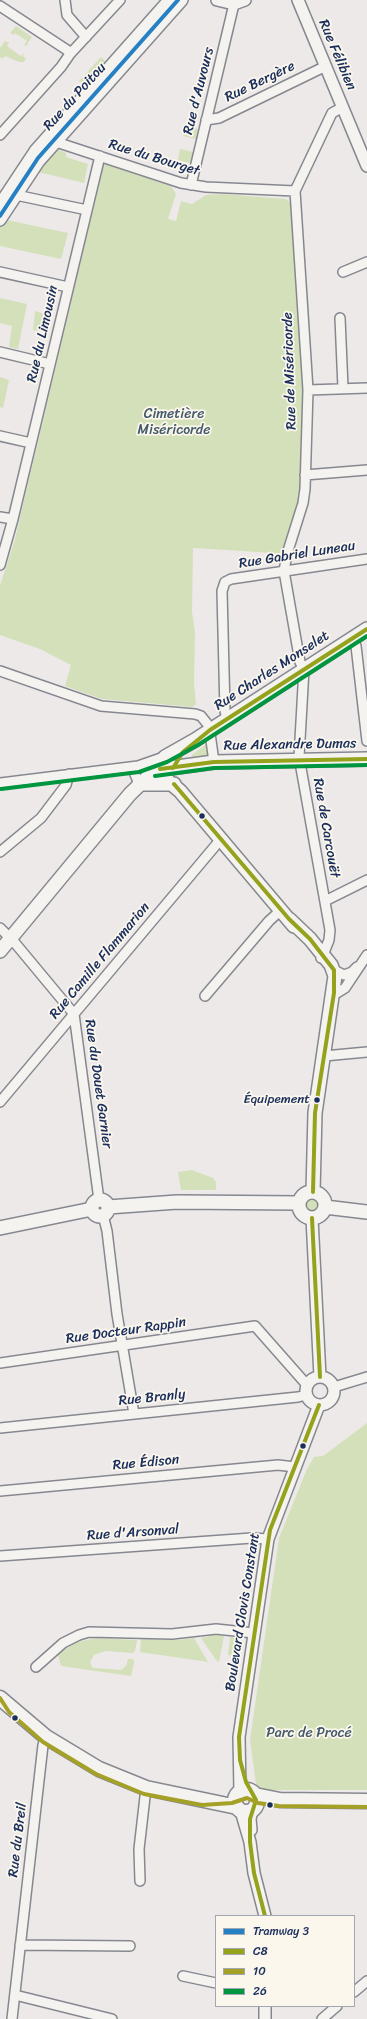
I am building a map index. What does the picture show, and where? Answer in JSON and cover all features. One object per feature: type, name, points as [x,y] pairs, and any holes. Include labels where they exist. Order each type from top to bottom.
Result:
[{"type":"main road","name":"Rue Charles Monselet","points":[[166,757],[196,740],[227,718],[367,629]]},
{"type":"main road","name":"Rue Charles Monselet","points":[[173,768],[180,755],[196,740]]},
{"type":"main road","points":[[0,951],[139,784],[155,770],[166,757]]},
{"type":"main road","name":"Rue Alexandre Dumas","points":[[155,770],[214,762],[367,759]]},
{"type":"main road","points":[[173,768],[174,784]]},
{"type":"main road","points":[[155,770],[174,784],[285,914],[321,952],[336,973],[315,1113],[313,1192]]},
{"type":"main road","points":[[139,784],[174,784]]},
{"type":"main road","points":[[313,1192],[323,1197],[325,1208],[320,1215],[312,1218],[302,1214],[299,1203],[305,1194],[313,1192]]},
{"type":"main road","points":[[0,1228],[101,1208],[177,1202],[299,1203]]},
{"type":"main road","points":[[325,1208],[367,1212]]},
{"type":"main road","points":[[0,1689],[8,1698],[13,1708]]},
{"type":"main road","points":[[0,1698],[46,1737],[99,1769],[146,1788],[202,1799],[246,1801],[367,1801]]},
{"type":"street","points":[[66,0],[67,15],[86,37]]},
{"type":"street","points":[[0,135],[61,68],[70,54],[120,0]]},
{"type":"street","name":"Rue du Poitou","points":[[0,220],[31,156],[169,0]]},
{"type":"street","name":"Rue du Poitou","points":[[12,193],[182,0]]},
{"type":"street","points":[[217,0],[234,4],[245,0]]},
{"type":"street","name":"Rue Félibien","points":[[298,0],[367,165]]},
{"type":"street","name":"Rue d'Auvours","points":[[191,185],[234,4]]},
{"type":"street","points":[[0,6],[67,50],[70,54]]},
{"type":"street","name":"Rue Bergère","points":[[206,120],[219,118],[326,66]]},
{"type":"street","name":"Rue de Miséricorde","points":[[304,669],[300,662],[284,571],[287,554],[304,498],[308,390],[295,191],[332,114],[343,108]]},
{"type":"street","name":"Rue du Bourget","points":[[56,142],[147,173],[191,185],[206,188],[295,191]]},
{"type":"street","name":"Rue du Limousin","points":[[0,565],[32,443],[100,156]]},
{"type":"street","points":[[0,204],[12,193],[87,210]]},
{"type":"street","points":[[343,272],[367,262]]},
{"type":"street","points":[[0,272],[68,288]]},
{"type":"street","points":[[340,318],[344,388]]},
{"type":"street","points":[[0,352],[50,364]]},
{"type":"street","points":[[308,390],[367,388]]},
{"type":"street","points":[[0,436],[32,443]]},
{"type":"street","points":[[305,475],[367,470]]},
{"type":"street","points":[[0,517],[13,519]]},
{"type":"street","name":"Rue Gabriel Luneau","points":[[227,718],[225,711],[223,584],[230,579],[367,559]]},
{"type":"street","points":[[353,638],[356,646],[366,716],[367,741]]},
{"type":"street","name":"Rue de Carcouët","points":[[304,669],[299,760],[330,930],[321,952]]},
{"type":"street","points":[[1,673],[101,706],[195,714],[204,718],[210,730],[214,762]]},
{"type":"street","points":[[0,782],[135,766],[166,757]]},
{"type":"street","points":[[135,766],[155,770]]},
{"type":"street","points":[[135,766],[139,784]]},
{"type":"street","points":[[0,852],[41,818],[66,785],[69,774]]},
{"type":"street","name":"Rue Camille Flammarion","points":[[0,1102],[221,839]]},
{"type":"street","points":[[325,901],[367,880]]},
{"type":"street","points":[[205,996],[269,921],[285,914]]},
{"type":"street","name":"Rue du Douet Garnier","points":[[0,928],[11,938],[74,1014],[101,1208],[107,1230],[122,1345],[134,1414]]},
{"type":"street","points":[[336,973],[344,975],[352,972],[366,957]]},
{"type":"street","points":[[334,993],[341,992],[345,988],[366,957]]},
{"type":"street","points":[[324,1056],[367,1052]]},
{"type":"street","points":[[312,1218],[320,1377]]},
{"type":"street","name":"Rue Docteur Rappin","points":[[0,1363],[255,1326],[307,1390]]},
{"type":"street","points":[[320,1377],[329,1380],[334,1387],[332,1399],[326,1404],[319,1405],[312,1403],[307,1390],[311,1380],[320,1377]]},
{"type":"street","points":[[334,1387],[367,1377]]},
{"type":"street","name":"Rue Branly","points":[[0,1428],[298,1397],[307,1390]]},
{"type":"street","name":"Boulevard Clovis Constant","points":[[265,1915],[254,1873],[240,1760],[239,1737],[268,1539],[294,1467],[319,1405]]},
{"type":"street","name":"Rue Édison","points":[[0,1491],[278,1465],[294,1467]]},
{"type":"street","name":"Rue d'Arsonval","points":[[0,1556],[244,1538],[268,1539]]},
{"type":"street","points":[[36,1667],[63,1643],[89,1632],[172,1634],[216,1629],[254,1633]]},
{"type":"street","name":"Rue du Breil","points":[[12,2019],[43,1745],[46,1737]]},
{"type":"street","points":[[140,1881],[139,1849],[146,1788]]},
{"type":"street","points":[[20,1945],[130,1946]]},
{"type":"street","points":[[183,1976],[215,1983]]},
{"type":"street","points":[[355,1991],[367,1981]]},
{"type":"street","points":[[15,1995],[112,2019]]},
{"type":"street","points":[[265,2007],[265,2019]]},
{"type":"street","points":[[322,2019],[336,2007]]},
{"type":"green space","points":[[16,26],[32,37],[26,46],[24,45],[27,41],[15,33],[14,35],[10,33]]},
{"type":"green space","points":[[5,41],[9,43],[7,46],[21,56],[25,53],[23,56],[26,59],[24,62],[19,62],[5,56],[3,59],[0,57],[0,48]]},
{"type":"green space","points":[[101,57],[107,63],[85,87],[79,81]]},
{"type":"green space","points":[[186,126],[198,129],[196,139],[183,136]]},
{"type":"green space","points":[[180,149],[193,152],[190,163],[178,160]]},
{"type":"green space","points":[[59,150],[66,153],[66,157],[88,164],[84,183],[38,172],[52,154]]},
{"type":"green space","name":"Cimetière Miséricorde","points":[[104,164],[171,186],[176,194],[168,219],[176,221],[181,201],[192,204],[206,195],[222,194],[286,199],[290,203],[296,266],[303,386],[300,498],[282,556],[274,553],[193,548],[192,612],[195,632],[194,683],[196,705],[193,707],[102,699],[65,686],[71,665],[40,649],[0,635],[0,585],[14,543]]},
{"type":"green space","points":[[7,220],[68,233],[61,259],[0,246],[0,227]]},
{"type":"green space","points":[[0,298],[27,304],[18,349],[9,347],[12,326],[0,323]]},
{"type":"green space","points":[[35,311],[45,314],[41,331],[33,330]]},
{"type":"green space","points":[[0,377],[9,380],[3,408],[0,407]]},
{"type":"green space","points":[[208,743],[208,755],[191,759],[192,755]]},
{"type":"green space","points":[[192,1170],[213,1178],[216,1182],[216,1190],[181,1190],[178,1172]]},
{"type":"green space","points":[[312,1197],[319,1202],[320,1205],[315,1212],[312,1213],[305,1208],[304,1205],[309,1198]]},
{"type":"green space","name":"Parc de Procé","points":[[367,1423],[367,1790],[262,1790],[256,1784],[250,1740],[279,1538],[307,1469],[314,1457],[323,1456]]},
{"type":"green space","points":[[214,1635],[224,1636],[219,1662],[201,1638]]},
{"type":"green space","points":[[230,1637],[239,1639],[237,1657],[228,1655]]},
{"type":"green space","points":[[96,1638],[137,1640],[135,1651],[133,1653],[105,1651],[94,1655],[90,1662],[94,1668],[121,1670],[126,1666],[128,1659],[133,1659],[134,1662],[131,1676],[61,1666],[58,1655],[62,1651],[78,1642]]},
{"type":"green space","points":[[194,1638],[208,1662],[140,1652],[141,1639],[177,1640]]},
{"type":"tram line","name":"3","points":[[0,216],[38,158],[178,0]]},
{"type":"transit line","name":"C8","points":[[173,768],[183,752],[210,730],[367,629]]},
{"type":"transit line","name":"26","points":[[1,789],[139,772],[167,762],[198,745],[367,636]]},
{"type":"transit line","name":"C8","points":[[160,769],[214,762],[367,759]]},
{"type":"transit line","name":"26","points":[[155,776],[214,768],[367,765]]},
{"type":"transit line","name":"C8","points":[[174,784],[289,919],[310,939],[334,970],[334,993],[315,1113],[313,1192]]},
{"type":"transit line","name":"C8","points":[[312,1218],[320,1377]]},
{"type":"transit line","name":"C8","points":[[265,1915],[254,1873],[250,1842],[250,1819],[256,1800],[246,1782],[240,1760],[239,1737],[270,1530],[319,1405]]},
{"type":"transit line","name":"10","points":[[0,1698],[9,1712],[43,1742],[96,1774],[144,1794],[202,1805],[232,1803],[247,1798],[258,1803],[279,1806],[367,1807]]},
{"type":"place","name":"Équipement","points":[[317,1100]]}]
